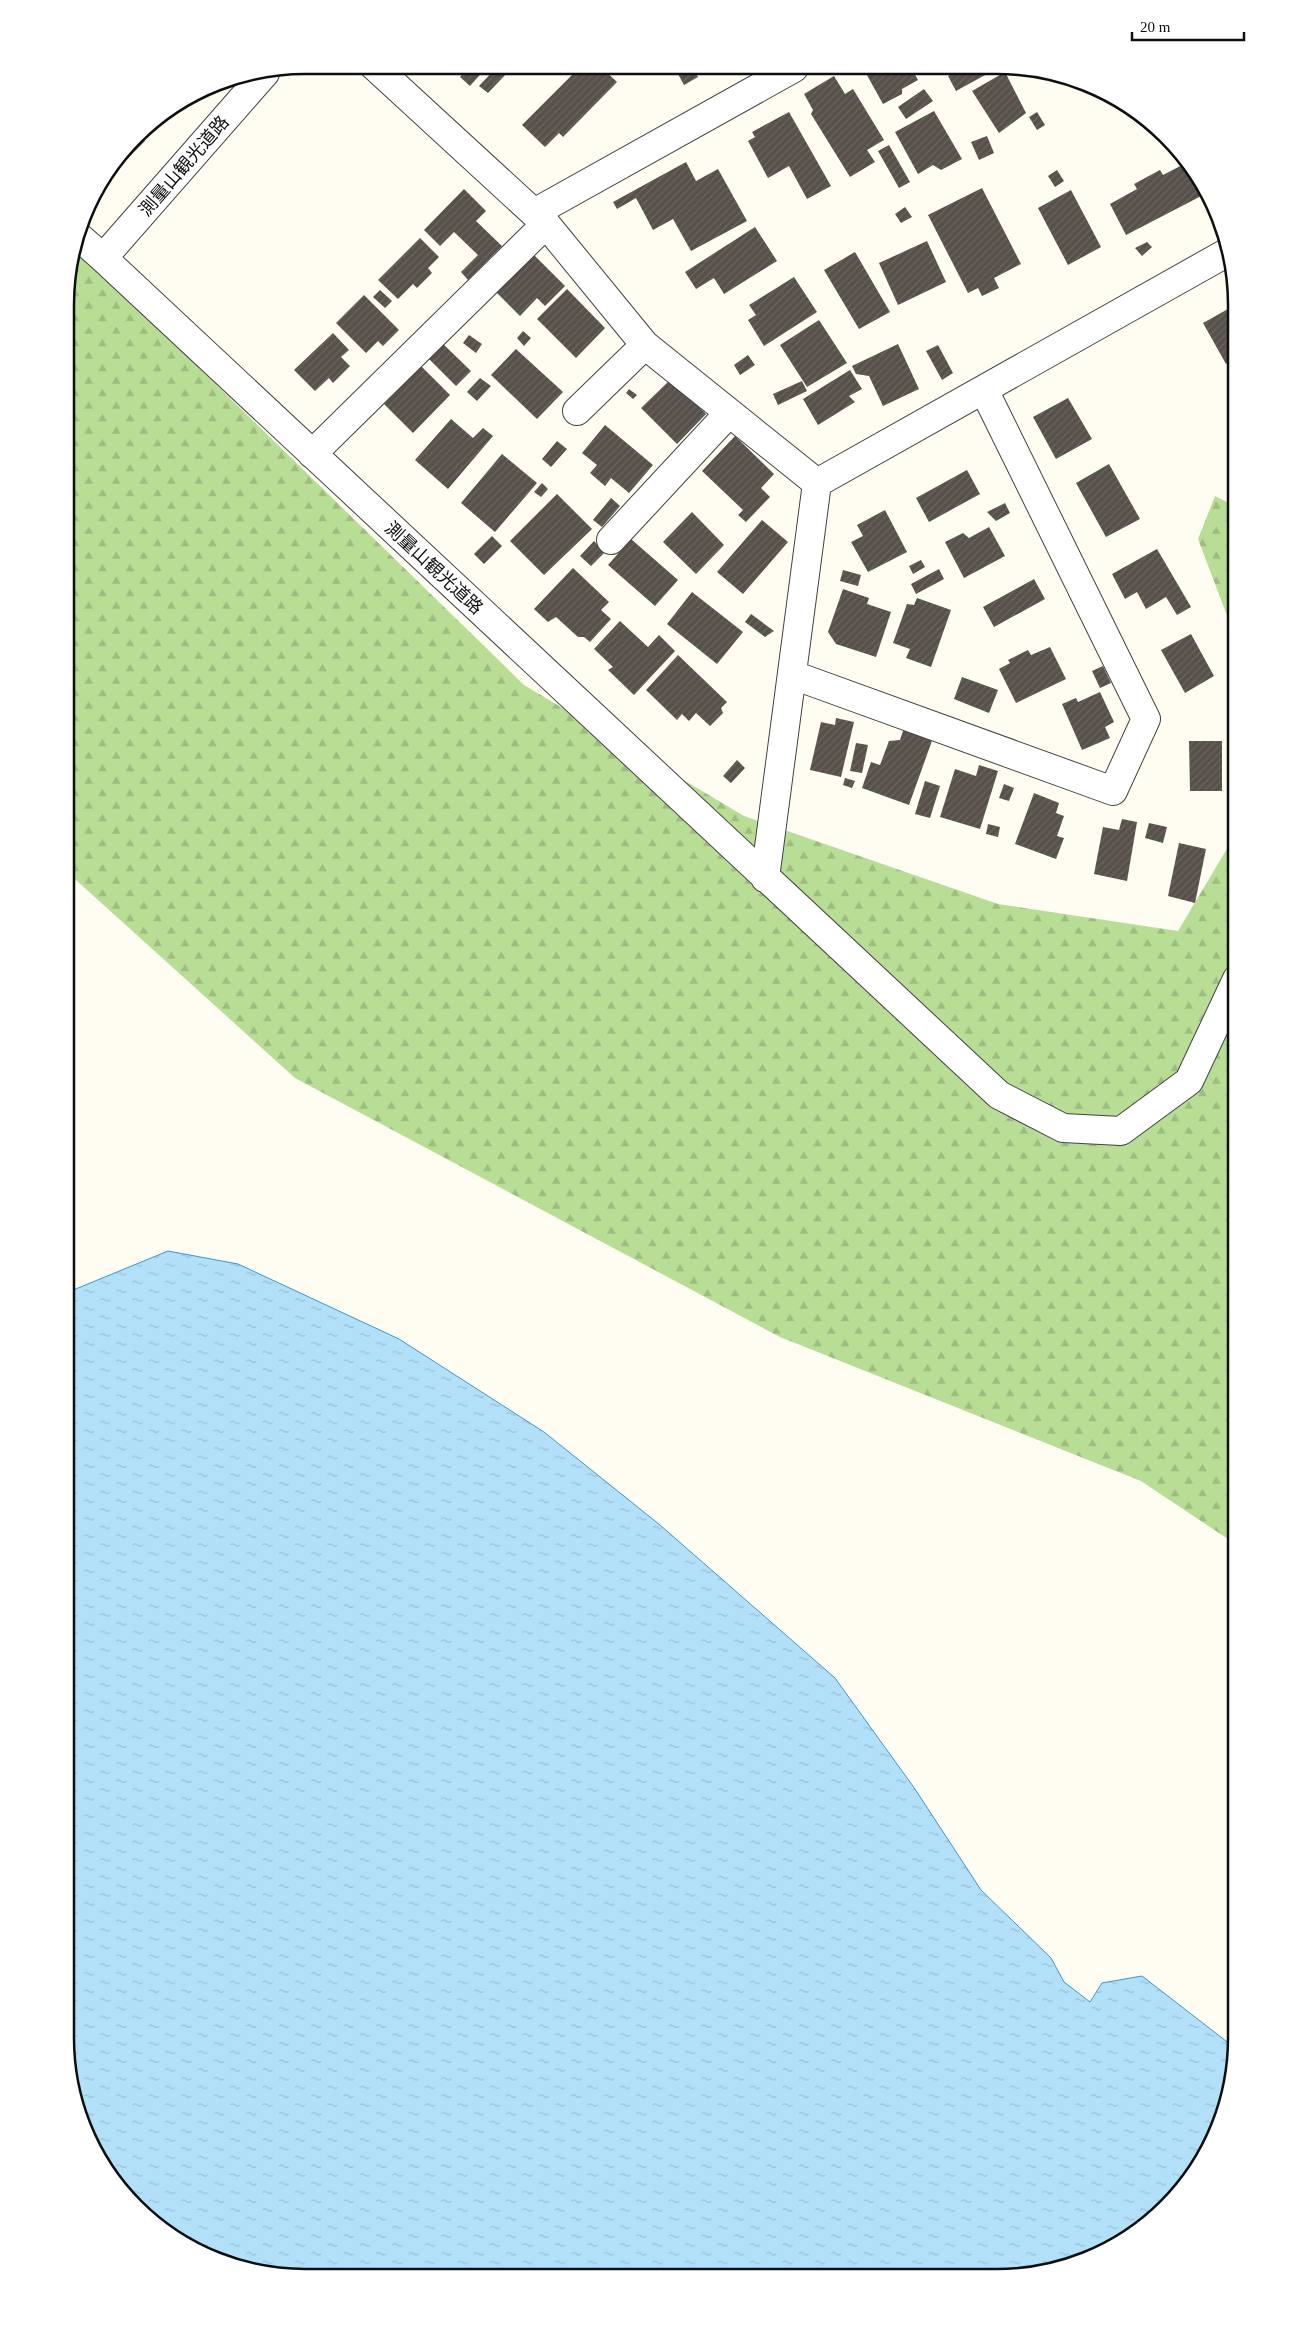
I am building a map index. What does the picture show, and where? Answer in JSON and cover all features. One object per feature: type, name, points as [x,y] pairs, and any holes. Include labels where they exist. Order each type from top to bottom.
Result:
[{"type":"street","points":[[382,74],[540,218],[645,345],[817,483]]},
{"type":"street","points":[[312,454],[540,218],[784,74]]},
{"type":"street","name":"測量山観光道路","points":[[103,258],[260,78]]},
{"type":"street","name":"測量山観光道路","points":[[83,241],[999,1095],[1063,1128],[1121,1131],[1189,1081],[1228,998]]},
{"type":"street","points":[[817,483],[1223,255]]},
{"type":"street","points":[[577,411],[645,345]]},
{"type":"street","points":[[793,675],[1113,791],[1146,719],[984,390]]},
{"type":"street","points":[[611,540],[729,413]]},
{"type":"street","points":[[765,878],[817,483]]},
{"type":"green space","points":[[80,252],[524,685],[744,816],[998,904],[1178,931],[1228,847],[1228,1539],[1141,1481],[780,1337],[295,1078],[74,878],[74,290]]},
{"type":"green space","points":[[1215,496],[1228,502],[1228,618],[1198,539]]},
{"type":"water","points":[[168,1251],[238,1264],[399,1339],[544,1432],[660,1525],[835,1678],[915,1789],[981,1890],[1051,1958],[1064,1982],[1090,2002],[1102,1983],[1142,1976],[1228,2043],[1224,2083],[1216,2113],[1197,2154],[1181,2179],[1150,2212],[1113,2238],[1072,2257],[1042,2265],[1012,2269],[290,2269],[260,2265],[216,2252],[164,2222],[131,2191],[105,2154],[86,2113],[78,2083],[74,2053],[74,1290]]},
{"type":"building","points":[[463,74],[481,74],[470,86],[460,77]]},
{"type":"building","points":[[490,74],[506,74],[488,93],[479,86]]},
{"type":"building","points":[[573,74],[608,74],[617,82],[563,137],[559,133],[545,147],[522,125]]},
{"type":"building","points":[[678,74],[696,74],[698,77],[684,85]]},
{"type":"building","points":[[866,74],[915,74],[918,80],[902,89],[902,94],[883,104]]},
{"type":"building","points":[[951,74],[987,74],[956,91],[948,76]]},
{"type":"building","points":[[1002,74],[1006,74],[1026,113],[999,133],[972,91]]},
{"type":"building","points":[[834,76],[845,94],[853,89],[884,140],[867,150],[875,162],[850,177],[811,114],[813,110],[804,94]]},
{"type":"building","points":[[924,89],[933,101],[906,119],[898,107]]},
{"type":"building","points":[[934,111],[962,159],[941,170],[933,165],[918,174],[895,132]]},
{"type":"building","points":[[789,112],[831,186],[807,199],[789,166],[768,178],[748,141],[755,137],[752,132]]},
{"type":"building","points":[[1037,112],[1045,125],[1037,130],[1029,117]]},
{"type":"building","points":[[987,136],[994,153],[979,160],[971,142]]},
{"type":"building","points":[[143,139],[145,141],[119,167],[141,141]]},
{"type":"building","points":[[889,145],[910,182],[899,188],[878,151]]},
{"type":"building","points":[[686,162],[696,181],[718,169],[747,221],[691,251],[673,219],[653,230],[636,198],[617,209],[613,202]]},
{"type":"building","points":[[1182,165],[1201,196],[1126,235],[1110,204],[1137,189],[1134,184],[1160,170],[1163,175]]},
{"type":"building","points":[[1057,170],[1064,181],[1055,187],[1048,176]]},
{"type":"building","points":[[982,188],[1021,264],[994,278],[999,288],[982,296],[978,288],[968,293],[928,215]]},
{"type":"building","points":[[464,189],[486,211],[476,221],[502,246],[468,280],[461,272],[478,255],[454,232],[440,246],[424,230]]},
{"type":"building","points":[[1071,190],[1101,247],[1068,265],[1038,208]]},
{"type":"building","points":[[905,207],[912,217],[901,223],[895,214]]},
{"type":"building","points":[[755,227],[777,261],[724,294],[714,278],[696,289],[685,272]]},
{"type":"building","points":[[420,238],[439,257],[428,268],[432,273],[417,288],[413,284],[398,299],[378,280]]},
{"type":"building","points":[[927,241],[946,282],[898,305],[879,263]]},
{"type":"building","points":[[1147,242],[1152,247],[1142,256],[1135,248]]},
{"type":"building","points":[[526,247],[565,286],[545,306],[537,298],[520,316],[489,285]]},
{"type":"building","points":[[855,252],[890,312],[859,329],[824,270]]},
{"type":"building","points":[[794,277],[817,312],[764,346],[748,320],[756,315],[749,305]]},
{"type":"building","points":[[567,289],[605,328],[576,358],[537,319]]},
{"type":"building","points":[[380,290],[392,301],[385,308],[373,297]]},
{"type":"building","points":[[364,295],[399,330],[383,346],[378,341],[366,353],[336,323]]},
{"type":"building","points":[[1228,309],[1228,363],[1226,364],[1203,323]]},
{"type":"building","points":[[819,320],[847,363],[807,387],[780,345]]},
{"type":"building","points":[[523,331],[531,338],[524,346],[517,338]]},
{"type":"building","points":[[333,333],[349,350],[341,357],[350,366],[333,383],[329,378],[315,391],[294,370]]},
{"type":"building","points":[[469,335],[482,344],[476,353],[463,343]]},
{"type":"building","points":[[440,341],[471,371],[456,386],[426,356]]},
{"type":"building","points":[[898,344],[919,389],[883,406],[869,376],[856,374],[852,366]]},
{"type":"building","points":[[938,345],[953,373],[942,380],[926,351]]},
{"type":"building","points":[[516,349],[563,392],[537,419],[491,375]]},
{"type":"building","points":[[748,355],[755,365],[740,375],[734,365]]},
{"type":"building","points":[[421,366],[450,395],[413,433],[384,404]]},
{"type":"building","points":[[850,370],[862,389],[849,396],[855,402],[818,425],[803,399]]},
{"type":"building","points":[[480,378],[491,386],[477,401],[467,392]]},
{"type":"building","points":[[671,379],[706,414],[677,444],[641,408]]},
{"type":"building","points":[[802,381],[807,391],[778,405],[773,394]]},
{"type":"building","points":[[629,389],[637,395],[633,399],[626,393]]},
{"type":"building","points":[[1068,398],[1092,439],[1056,459],[1033,417]]},
{"type":"building","points":[[451,419],[473,438],[483,428],[493,436],[448,489],[415,460]]},
{"type":"building","points":[[605,425],[653,465],[629,493],[611,478],[605,486],[590,473],[597,465],[582,453]]},
{"type":"building","points":[[735,436],[774,474],[761,488],[770,497],[746,522],[738,515],[743,510],[702,471]]},
{"type":"building","points":[[557,441],[567,449],[551,467],[542,459]]},
{"type":"building","points":[[502,454],[537,483],[495,532],[461,503]]},
{"type":"building","points":[[1109,464],[1140,519],[1106,537],[1076,483]]},
{"type":"building","points":[[967,470],[980,494],[929,522],[916,498]]},
{"type":"building","points":[[542,483],[548,489],[541,497],[534,492]]},
{"type":"building","points":[[557,494],[592,529],[544,575],[510,541]]},
{"type":"building","points":[[611,498],[620,506],[602,527],[593,520]]},
{"type":"building","points":[[1005,503],[1010,513],[996,521],[987,512]]},
{"type":"building","points":[[885,510],[907,552],[868,572],[851,542],[863,536],[857,525]]},
{"type":"building","points":[[692,512],[724,545],[696,574],[663,542]]},
{"type":"building","points":[[762,520],[788,542],[743,594],[717,572]]},
{"type":"building","points":[[989,527],[1005,556],[964,578],[945,542],[963,533],[969,538]]},
{"type":"building","points":[[492,536],[502,546],[484,564],[474,554]]},
{"type":"building","points":[[631,539],[678,580],[655,606],[608,565]]},
{"type":"building","points":[[594,541],[605,552],[591,566],[580,556]]},
{"type":"building","points":[[1157,549],[1191,607],[1177,615],[1166,597],[1146,609],[1137,592],[1125,599],[1112,574]]},
{"type":"building","points":[[921,560],[925,567],[913,574],[909,566]]},
{"type":"building","points":[[573,568],[609,602],[601,610],[611,619],[590,642],[584,637],[578,637],[556,617],[548,622],[534,609]]},
{"type":"building","points":[[939,569],[944,579],[916,594],[911,584]]},
{"type":"building","points":[[843,570],[861,575],[858,586],[840,581]]},
{"type":"building","points":[[1034,579],[1045,599],[994,627],[983,607]]},
{"type":"building","points":[[843,589],[869,598],[867,604],[891,612],[876,657],[836,644],[828,632]]},
{"type":"building","points":[[692,592],[743,632],[717,664],[667,624]]},
{"type":"building","points":[[917,598],[951,610],[931,667],[906,658],[910,649],[893,643],[907,604],[914,605]]},
{"type":"building","points":[[751,614],[774,631],[765,637],[745,622]]},
{"type":"building","points":[[620,621],[648,647],[659,635],[675,651],[634,695],[608,670],[613,667],[594,649]]},
{"type":"building","points":[[1191,634],[1214,676],[1185,693],[1161,650]]},
{"type":"building","points":[[1050,647],[1066,679],[1016,703],[999,669],[1010,663],[1008,660],[1028,650],[1031,655]]},
{"type":"building","points":[[678,655],[727,702],[721,708],[723,713],[710,726],[696,713],[689,721],[682,714],[677,720],[646,690]]},
{"type":"building","points":[[1103,666],[1111,683],[1100,688],[1092,671]]},
{"type":"building","points":[[962,677],[998,690],[989,713],[954,699]]},
{"type":"building","points":[[1100,692],[1114,722],[1105,727],[1110,738],[1082,750],[1062,704],[1076,698],[1078,702]]},
{"type":"building","points":[[836,718],[854,722],[841,777],[810,770],[821,722],[835,725]]},
{"type":"building","points":[[904,728],[933,738],[909,805],[862,788],[871,762],[880,765],[889,741],[900,740]]},
{"type":"building","points":[[1189,741],[1222,741],[1222,791],[1190,791]]},
{"type":"building","points":[[856,743],[868,745],[862,773],[850,771]]},
{"type":"building","points":[[737,760],[745,768],[731,783],[723,776]]},
{"type":"building","points":[[979,765],[998,771],[980,829],[940,817],[955,769],[976,776]]},
{"type":"building","points":[[845,778],[855,781],[852,788],[843,785]]},
{"type":"building","points":[[925,781],[940,786],[930,818],[915,814]]},
{"type":"building","points":[[1004,784],[1014,788],[1009,801],[999,798]]},
{"type":"building","points":[[1034,793],[1059,803],[1056,813],[1064,816],[1057,836],[1064,838],[1056,859],[1015,844]]},
{"type":"building","points":[[1122,819],[1137,822],[1127,881],[1094,874],[1103,827],[1119,830]]},
{"type":"building","points":[[1149,823],[1167,827],[1163,843],[1145,838]]},
{"type":"building","points":[[988,824],[1000,827],[998,837],[986,834]]},
{"type":"building","points":[[1179,843],[1206,849],[1195,903],[1168,896]]}]
